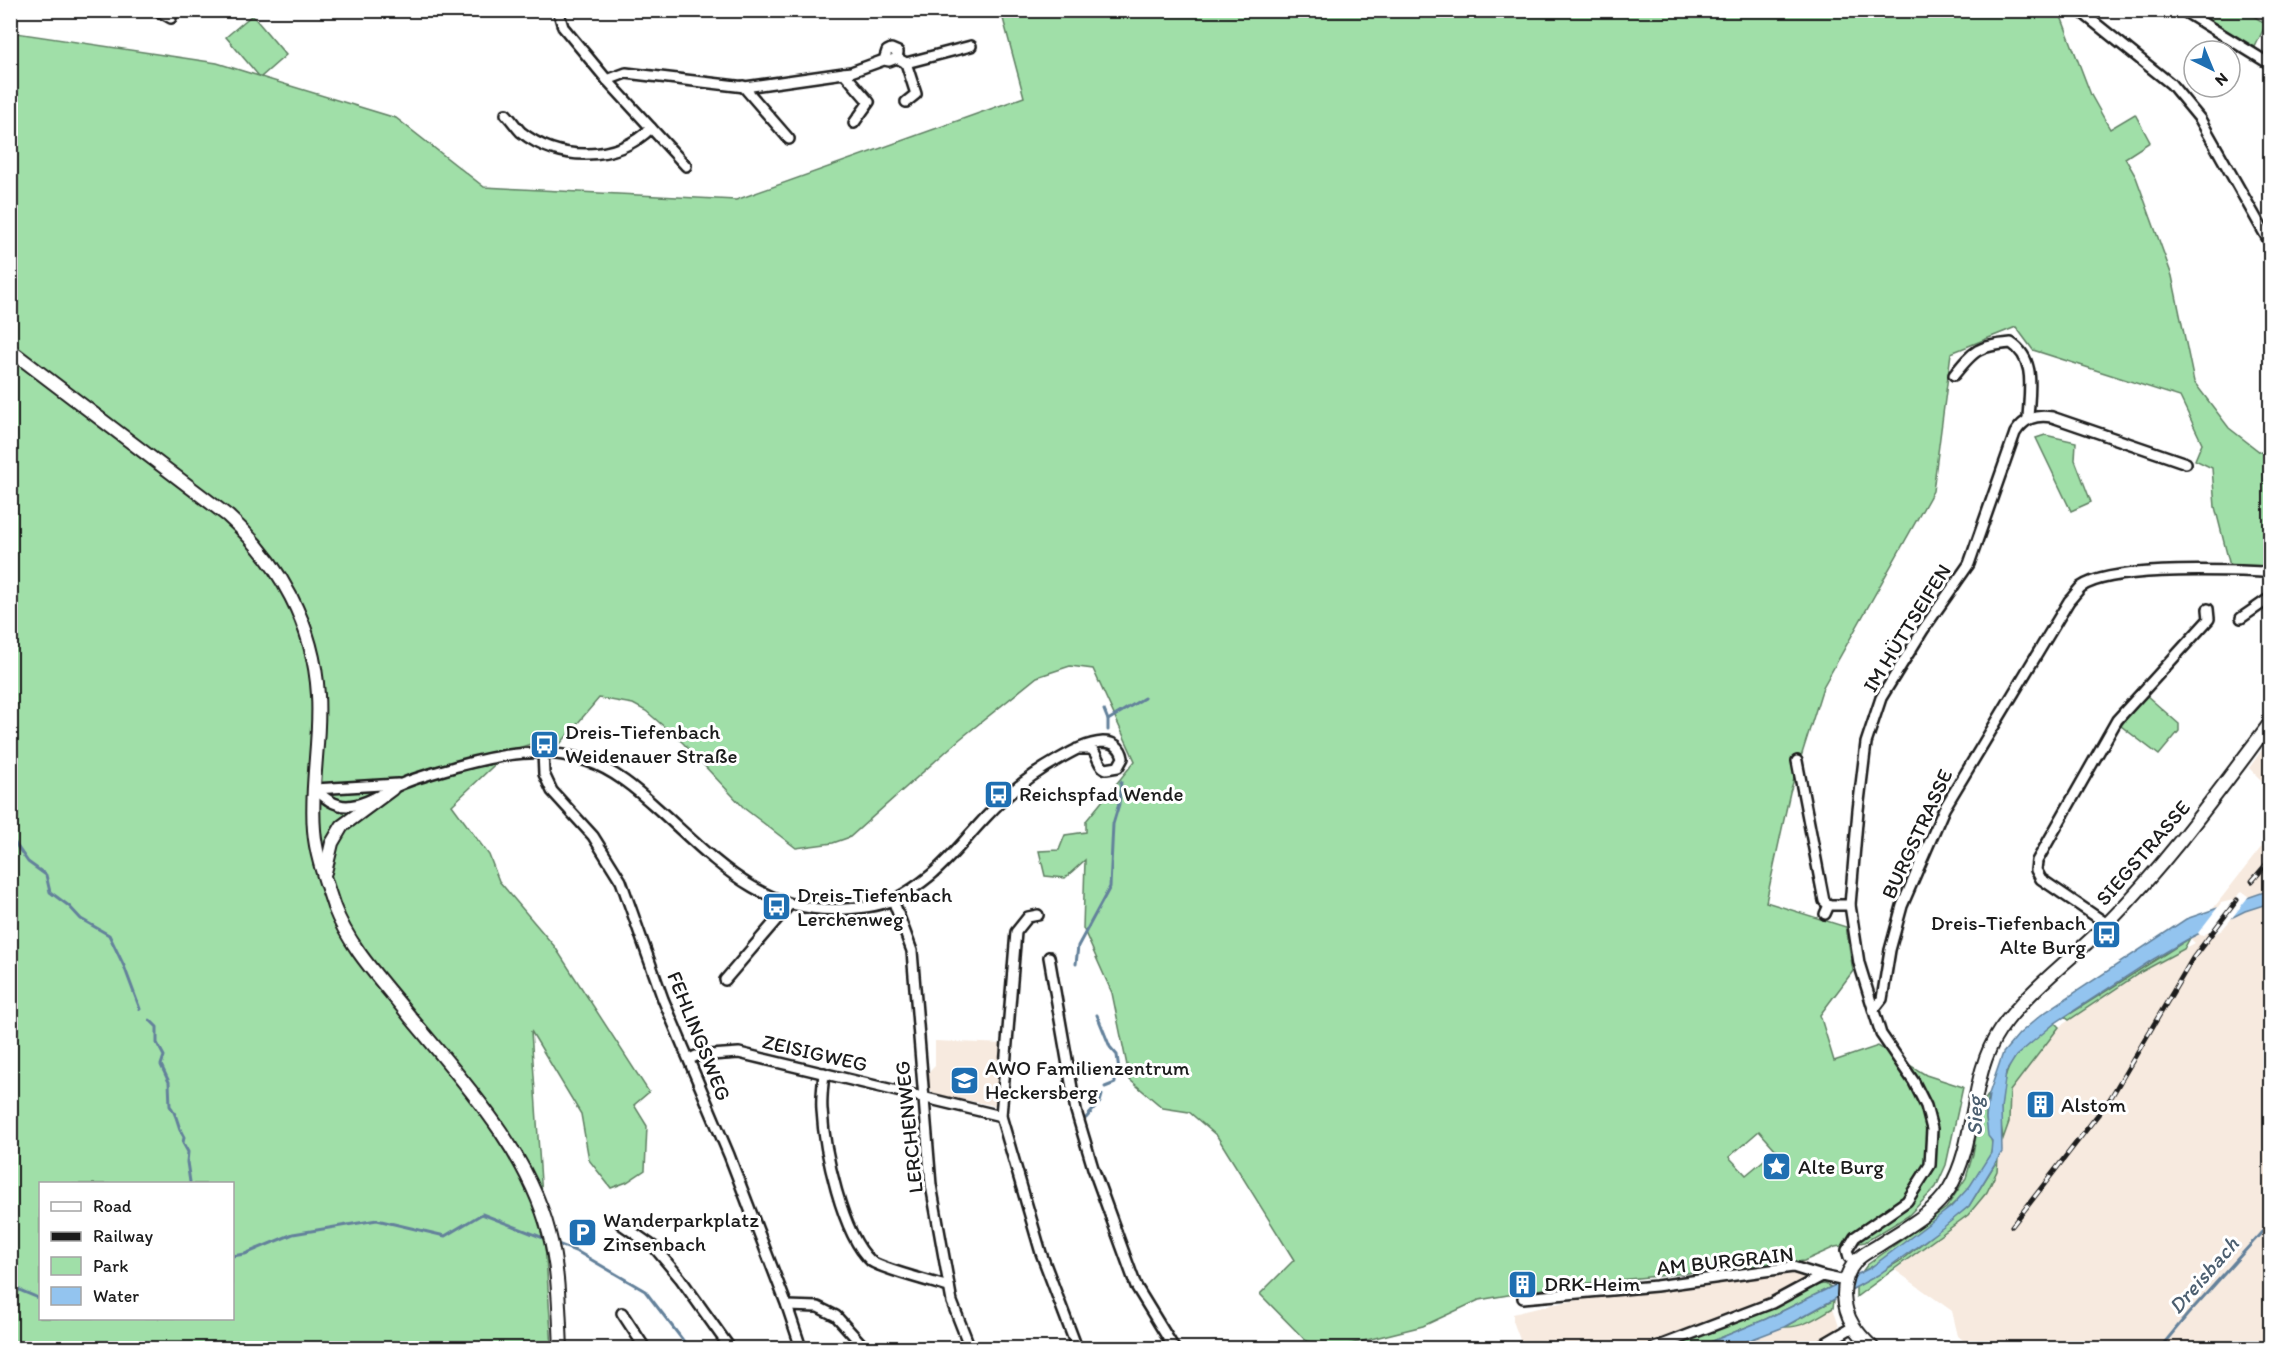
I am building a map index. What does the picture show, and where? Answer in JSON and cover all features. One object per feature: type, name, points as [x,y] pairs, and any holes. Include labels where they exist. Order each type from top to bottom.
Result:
[{"type":"street","points":[[158,10],[171,18]]},
{"type":"street","points":[[558,10],[563,27],[686,166]]},
{"type":"street","points":[[2079,10],[2170,84],[2200,119],[2271,243]]},
{"type":"street","points":[[2182,10],[2271,64]]},
{"type":"street","points":[[906,63],[971,46]]},
{"type":"street","points":[[608,80],[626,73],[743,86],[844,73],[897,58],[906,63],[916,94],[906,102]]},
{"type":"street","points":[[844,73],[869,102],[854,123]]},
{"type":"street","points":[[743,86],[789,139]]},
{"type":"street","points":[[506,114],[520,131],[545,146],[570,154],[610,152],[639,140],[651,128]]},
{"type":"street","points":[[1954,375],[1971,354],[1988,345],[2011,343],[2026,357],[2030,370],[2028,419],[2041,415],[2052,417],[2186,463]]},
{"type":"street","points":[[10,350],[222,511],[248,534],[283,579],[307,634],[317,680],[314,833],[324,876],[336,911],[350,939],[470,1092],[517,1157],[539,1202],[553,1253],[560,1314],[561,1348]]},
{"type":"street","name":"IM HÜTTSEIFEN","points":[[1875,1008],[1859,963],[1850,905],[1866,743],[1881,698],[1923,630],[1970,564],[2015,433],[2028,419]]},
{"type":"street","name":"BURGSTRASSE","points":[[1875,1008],[1882,999],[1890,950],[1902,906],[1944,809],[2069,601],[2082,587],[2101,579],[2125,574],[2271,572]]},
{"type":"street","points":[[2241,618],[2271,598]]},
{"type":"street","points":[[2107,924],[2041,879],[2037,870],[2037,861],[2117,720],[2210,619],[2208,609]]},
{"type":"street","name":"SIEGSTRASSE","points":[[1853,1265],[1927,1212],[1947,1191],[1961,1162],[1984,1063],[2000,1030],[2030,997],[2107,924],[2166,859],[2271,723]]},
{"type":"street","points":[[315,789],[329,801],[347,806],[373,798],[398,786],[493,757],[543,752],[569,755],[601,766],[632,786],[728,872],[758,892],[790,904],[827,910],[853,908],[893,900],[931,875],[1020,785],[1077,749],[1094,743],[1112,743],[1119,749],[1123,758],[1118,767],[1106,769],[1091,749],[1077,749]]},
{"type":"street","name":"FEHLINGSWEG","points":[[543,752],[543,774],[552,791],[593,836],[621,881],[663,999],[690,1059],[787,1306],[801,1348]]},
{"type":"street","points":[[1797,761],[1827,910],[1850,905]]},
{"type":"street","points":[[315,789],[398,786]]},
{"type":"street","points":[[324,876],[332,843],[342,826],[398,786]]},
{"type":"street","name":"LERCHENWEG","points":[[893,900],[912,951],[931,1185],[952,1302],[970,1348]]},
{"type":"street","points":[[724,980],[790,904]]},
{"type":"street","points":[[1038,915],[1028,917],[1016,932],[1000,1116],[1041,1253],[1077,1348]]},
{"type":"street","points":[[1049,957],[1076,1112],[1093,1168],[1136,1286],[1174,1348]]},
{"type":"street","points":[[1874,1348],[1853,1327],[1845,1303],[1840,1279],[1853,1265],[1847,1250],[1855,1237],[1907,1201],[1930,1165],[1932,1129],[1926,1106],[1914,1082],[1886,1042],[1875,1008]]},
{"type":"street","name":"ZEISIGWEG","points":[[690,1059],[696,1056],[739,1053],[1000,1116]]},
{"type":"street","points":[[824,1073],[822,1109],[826,1148],[854,1242],[872,1263],[949,1287]]},
{"type":"street","points":[[621,1224],[654,1247],[680,1278],[730,1348]]},
{"type":"street","name":"AM BURGRAIN","points":[[1523,1298],[1656,1286],[1793,1267],[1840,1279]]},
{"type":"street","points":[[1654,1348],[1772,1303],[1822,1276]]},
{"type":"street","points":[[787,1306],[818,1307],[836,1316],[865,1348]]},
{"type":"street","points":[[622,1312],[645,1348]]},
{"type":"street","points":[[1817,1348],[1853,1327]]},
{"type":"shaded area","points":[[2270,739],[2270,789],[2249,768]]},
{"type":"shaded area","points":[[2270,836],[2270,1348],[1973,1348],[1958,1336],[1952,1311],[1895,1270],[1909,1259],[1997,1171],[2009,1122],[2010,1091],[2059,1027],[2141,972],[2195,943],[2190,938]],"holes":[[[2241,891],[2249,897],[2222,930],[2206,938]]]},
{"type":"shaded area","name":"AWO Familienzentrum Heckersberg","points":[[935,1041],[1005,1044],[997,1106],[934,1094],[928,1086],[928,1073],[935,1066]]},
{"type":"shaded area","points":[[1804,1261],[1815,1285],[1645,1348],[1523,1348],[1513,1321],[1513,1314],[1555,1304]]},
{"type":"shaded area","points":[[1833,1308],[1840,1330],[1809,1348],[1729,1348],[1784,1327],[1796,1327]]},
{"type":"green space","points":[[1001,11],[2059,11],[2091,95],[2110,129],[2135,114],[2150,142],[2125,158],[2136,177],[2172,276],[2194,382],[2229,428],[2260,452],[2270,454],[2270,567],[2230,566],[2215,507],[2212,468],[2195,460],[2202,443],[2180,397],[2033,350],[2016,327],[1951,353],[1933,491],[1823,687],[1790,792],[1766,902],[1846,927],[1853,971],[1820,1015],[1834,1061],[1878,1046],[1926,1075],[1963,1087],[1946,1165],[1936,1187],[1908,1216],[1865,1242],[1835,1247],[1804,1261],[1560,1286],[1479,1300],[1423,1326],[1335,1348],[1322,1348],[1305,1340],[1260,1294],[1294,1260],[1217,1136],[1189,1112],[1163,1108],[1130,1080],[1112,993],[1083,928],[1085,860],[1065,878],[1045,876],[1039,851],[1059,850],[1065,835],[1086,832],[1086,821],[1135,761],[1093,669],[1070,666],[1037,677],[960,739],[850,837],[833,843],[796,848],[745,809],[683,743],[646,711],[633,704],[599,698],[560,744],[537,742],[509,751],[452,805],[489,855],[499,881],[555,947],[649,1092],[634,1105],[647,1126],[645,1170],[627,1182],[611,1188],[589,1160],[581,1114],[531,1031],[552,1348],[11,1348],[10,32],[217,63],[259,76],[226,37],[252,15],[286,55],[261,77],[396,118],[484,187],[736,200],[1024,97]],"holes":[[[1759,1131],[1776,1150],[1746,1175],[1729,1157]]]},
{"type":"green space","points":[[2194,11],[2246,11],[2266,24],[2255,47]]},
{"type":"green space","points":[[2045,435],[2076,442],[2075,460],[2091,502],[2071,511],[2036,438]]},
{"type":"green space","points":[[2146,695],[2179,724],[2179,731],[2159,755],[2121,726]]},
{"type":"green space","points":[[2190,938],[2184,949],[2141,972],[2069,1020],[2065,1017]]},
{"type":"green space","points":[[2055,1023],[2059,1027],[2010,1091],[2009,1122],[2003,1139],[2002,1097],[2010,1065],[2024,1048]]},
{"type":"green space","points":[[1989,1094],[1986,1117],[1992,1148],[1984,1168],[1955,1203],[1936,1220],[1862,1272],[1867,1265],[1946,1208],[1966,1178],[1973,1154],[1981,1105]]},
{"type":"green space","points":[[1998,1159],[1997,1171],[1987,1192],[1968,1215],[1856,1297],[1856,1287],[1900,1261],[1969,1206]]},
{"type":"green space","points":[[1825,1284],[1831,1287],[1766,1319],[1696,1348],[1667,1348],[1775,1306],[1815,1285]]},
{"type":"green space","points":[[1834,1300],[1833,1308],[1804,1324],[1784,1327]]},
{"type":"water","points":[[2270,890],[2270,903],[2245,911],[2152,960],[2055,1023],[2016,1056],[2006,1072],[2001,1108],[2002,1152],[1969,1206],[1945,1226],[1878,1275],[1784,1327],[1729,1348],[1696,1348],[1766,1319],[1870,1268],[1951,1207],[1970,1186],[1991,1153],[1992,1141],[1988,1136],[1986,1118],[1989,1094],[2003,1053],[2019,1034],[2041,1015],[2186,919]]},
{"type":"pier","points":[[2249,896],[2228,923],[2201,936],[2198,933],[2221,903]]},
{"type":"waterway","points":[[1108,720],[1144,698]]},
{"type":"waterway","points":[[1104,710],[1108,720],[1108,730]]},
{"type":"waterway","points":[[1076,964],[1078,946],[1110,887],[1113,824],[1119,804],[1121,782]]},
{"type":"waterway","points":[[10,836],[28,862],[46,875],[50,892],[69,906],[81,919],[109,935],[124,966],[140,1009]]},
{"type":"waterway","points":[[1097,1015],[1110,1047],[1117,1055],[1119,1070],[1115,1075],[1115,1083],[1105,1087]]},
{"type":"waterway","points":[[150,1020],[157,1027],[157,1043],[164,1056],[161,1065],[169,1082],[170,1106],[175,1113],[184,1137],[183,1143],[188,1152],[190,1182]]},
{"type":"waterway","points":[[1086,1118],[1100,1102],[1102,1095]]},
{"type":"waterway","points":[[234,1256],[245,1254],[293,1234],[377,1220],[445,1236],[482,1214],[546,1239]]},
{"type":"waterway","name":"Dreisbach","points":[[2160,1348],[2270,1223]]},
{"type":"waterway","points":[[555,1243],[578,1252],[645,1291],[685,1343],[686,1348]]},
{"type":"waterway","points":[[10,1284],[39,1299]]},
{"type":"railway","points":[[2252,881],[2270,860]]},
{"type":"railway","points":[[2012,1226],[2110,1099],[2193,958],[2237,900]]},
{"type":"place","name":"Dreis-Tiefenbach Weidenauer Straße","points":[[544,744]]},
{"type":"place","name":"Reichspfad Wende","points":[[998,794]]},
{"type":"place","name":"Dreis-Tiefenbach Lerchenweg","points":[[776,907]]},
{"type":"place","name":"Dreis-Tiefenbach Alte Burg","points":[[2107,935]]},
{"type":"place","name":"AWO Familienzentrum Heckersberg","points":[[964,1080]]},
{"type":"place","name":"Alstom","points":[[2040,1105]]},
{"type":"place","name":"Alte Burg","points":[[1777,1167]]},
{"type":"place","name":"Wanderparkplatz Zinsenbach","points":[[582,1232]]},
{"type":"place","name":"DRK-Heim","points":[[1523,1284]]},
{"type":"water label","name":"Sieg","points":[[1974,1116]]}]
